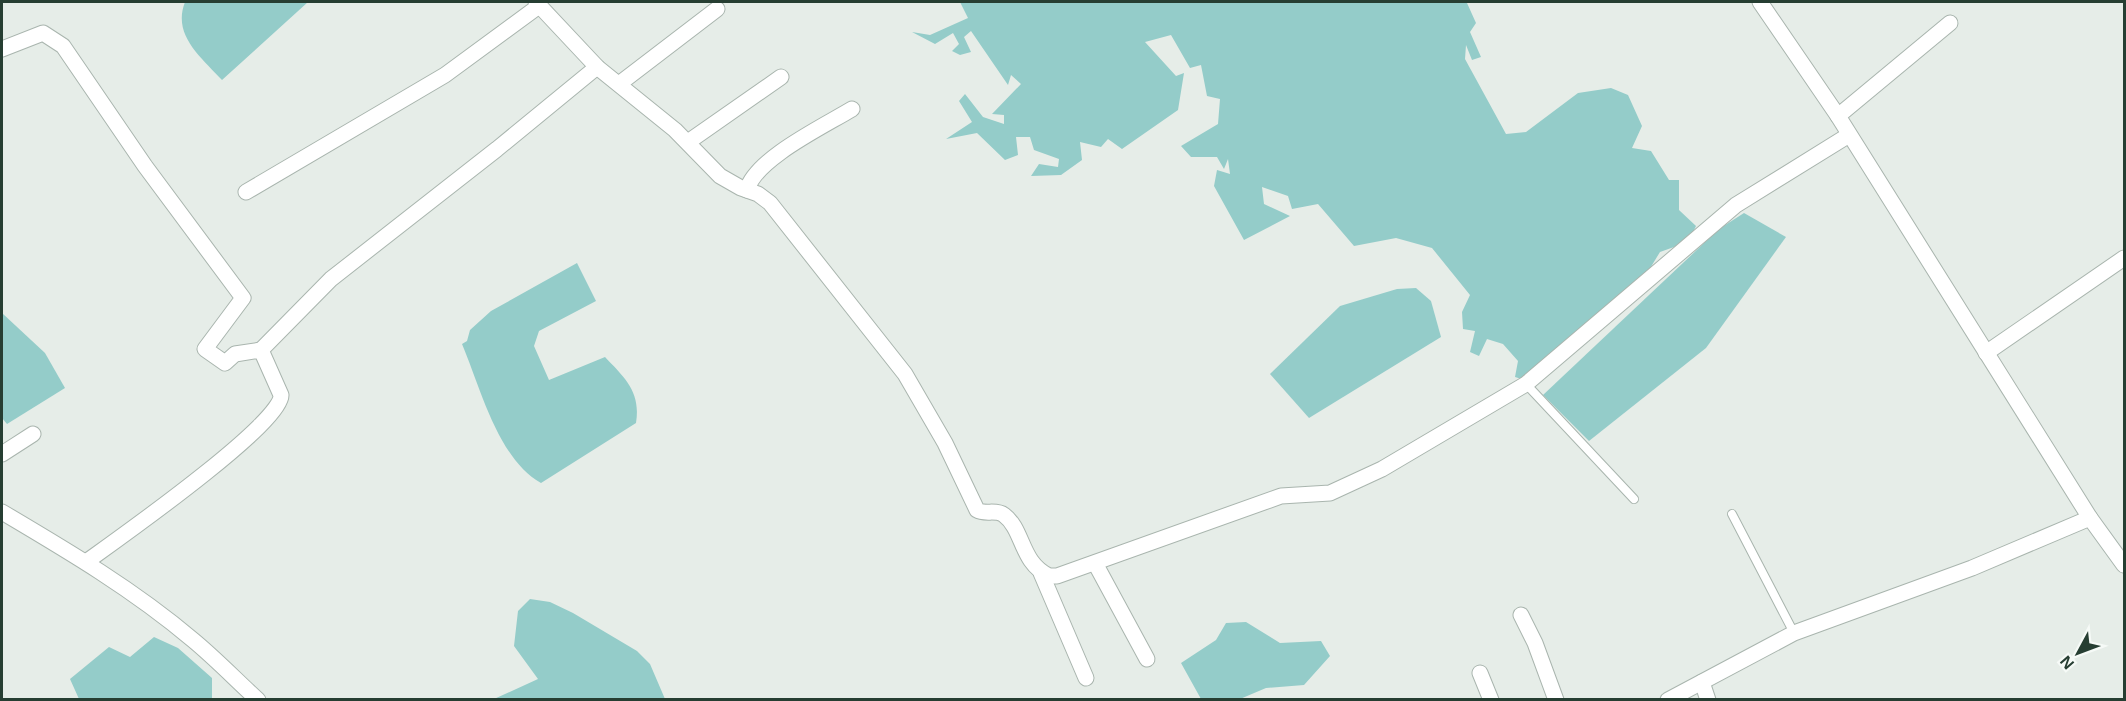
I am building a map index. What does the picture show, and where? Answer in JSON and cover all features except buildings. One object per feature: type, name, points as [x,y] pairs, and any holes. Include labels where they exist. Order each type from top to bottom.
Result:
[{"type":"street","points":[[1760,2],[1838,116],[2090,518],[2124,565]]},
{"type":"street","points":[[246,192],[444,75],[538,4],[597,67],[688,142],[720,176],[759,194],[770,203],[905,374],[945,443],[976,510],[999,513],[1006,517],[1031,562],[1041,573],[1086,678]]},
{"type":"street","points":[[619,84],[717,9]]},
{"type":"street","points":[[1838,116],[1950,23]]},
{"type":"street","points":[[2,49],[43,33],[63,46],[145,166],[243,298],[205,349],[225,363],[235,354],[261,350],[331,279],[519,132],[597,67]]},
{"type":"street","points":[[688,142],[781,77]]},
{"type":"street","points":[[747,190],[751,178],[771,159],[852,109]]},
{"type":"street","points":[[1041,573],[1057,576],[1281,496],[1330,493],[1382,469],[1526,384],[1736,205],[1849,135]]},
{"type":"street","points":[[1986,353],[2122,264]]},
{"type":"street","points":[[86,562],[212,468],[280,404],[282,395],[261,350]]},
{"type":"street","points":[[2,454],[33,434]]},
{"type":"street","points":[[2,512],[86,562],[174,624],[258,699]]},
{"type":"street","points":[[1668,699],[1794,633],[1972,568],[2090,518]]},
{"type":"street","points":[[1095,563],[1147,659]]},
{"type":"street","points":[[1521,615],[1535,643],[1556,699]]},
{"type":"street","points":[[1480,673],[1491,699]]},
{"type":"street","points":[[1701,681],[1708,699]]},
{"type":"lane","points":[[1526,384],[1634,499]]},
{"type":"lane","points":[[1731,514],[1794,633]]},
{"type":"water","points":[[185,2],[308,2],[222,80],[198,54],[185,35],[182,14]]},
{"type":"water","points":[[960,2],[1472,2],[1467,3],[1476,23],[1470,32],[1481,57],[1472,60],[1466,45],[1465,59],[1506,134],[1526,132],[1578,93],[1611,88],[1628,95],[1642,126],[1632,148],[1651,151],[1669,180],[1679,180],[1679,210],[1696,226],[1688,242],[1660,252],[1638,288],[1525,380],[1515,377],[1518,361],[1503,344],[1487,339],[1479,356],[1470,352],[1475,331],[1463,329],[1462,312],[1470,295],[1432,248],[1396,238],[1354,246],[1318,204],[1292,209],[1288,196],[1262,187],[1264,204],[1290,216],[1244,240],[1214,186],[1217,170],[1230,174],[1228,159],[1224,169],[1217,157],[1191,157],[1181,146],[1218,124],[1220,99],[1207,96],[1201,65],[1190,68],[1171,35],[1145,42],[1176,76],[1184,73],[1178,110],[1122,149],[1108,139],[1101,147],[1080,142],[1082,160],[1061,175],[1031,176],[1039,164],[1058,167],[1059,159],[1034,150],[1030,137],[1016,137],[1018,155],[1005,160],[977,133],[946,139],[972,122],[959,101],[965,94],[983,117],[1004,124],[1004,115],[992,114],[1021,84],[1011,75],[1008,85],[971,31],[964,37],[971,52],[960,55],[952,51],[959,44],[953,33],[935,44],[912,32],[930,35],[968,18]]},
{"type":"water","points":[[1744,213],[1786,237],[1706,348],[1589,441],[1543,395],[1719,229]]},
{"type":"water","points":[[577,263],[596,301],[539,331],[534,346],[549,380],[605,357],[625,379],[634,394],[636,423],[541,483],[526,472],[502,440],[462,344],[467,341],[470,330],[491,311]]},
{"type":"water","points":[[1416,288],[1431,301],[1441,337],[1309,418],[1270,374],[1340,306],[1397,289]]},
{"type":"water","points":[[2,313],[45,353],[65,388],[7,424],[2,418]]},
{"type":"water","points":[[530,599],[550,602],[573,613],[637,651],[650,664],[665,699],[494,699],[538,679],[514,646],[518,611]]},
{"type":"water","points":[[1246,622],[1280,643],[1321,641],[1330,656],[1304,685],[1266,688],[1240,699],[1201,699],[1181,663],[1216,640],[1226,623]]},
{"type":"water","points":[[154,637],[178,648],[212,678],[212,699],[79,699],[70,679],[109,647],[130,657]]}]
